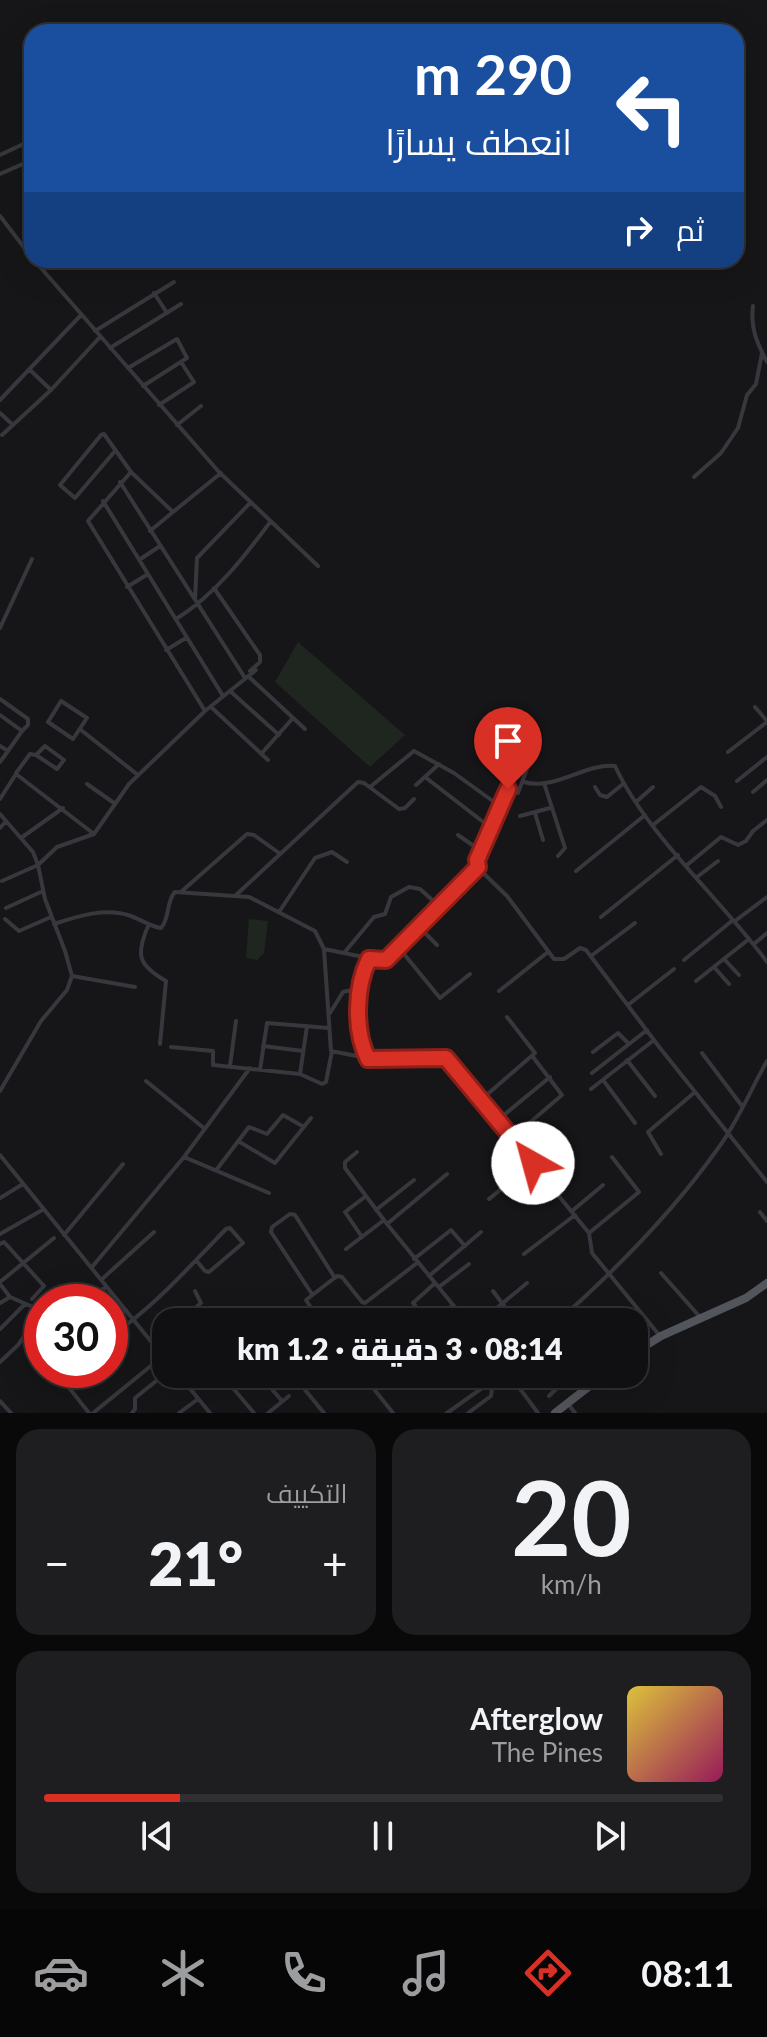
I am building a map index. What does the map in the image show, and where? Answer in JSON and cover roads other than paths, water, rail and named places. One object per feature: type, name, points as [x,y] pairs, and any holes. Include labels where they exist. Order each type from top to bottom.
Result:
[{"type":"main road","points":[[648,1344],[700,1317],[746,1298],[767,1283]]},
{"type":"main road","points":[[555,1413],[587,1388]]},
{"type":"street","points":[[0,155],[24,144]]},
{"type":"street","points":[[0,174],[24,164]]},
{"type":"street","points":[[0,216],[24,247]]},
{"type":"street","points":[[41,268],[221,473],[318,566]]},
{"type":"street","points":[[95,331],[174,282]]},
{"type":"street","points":[[154,293],[167,313]]},
{"type":"street","points":[[110,348],[181,304]]},
{"type":"street","points":[[753,306],[755,339],[767,362]]},
{"type":"street","points":[[0,400],[81,315]]},
{"type":"street","points":[[2,435],[51,390],[100,337]]},
{"type":"street","points":[[128,368],[175,338],[187,356],[143,386]]},
{"type":"street","points":[[694,477],[721,453],[738,428],[747,395],[756,384],[762,353]]},
{"type":"street","points":[[159,405],[194,382],[181,362]]},
{"type":"street","points":[[29,369],[51,390]]},
{"type":"street","points":[[177,425],[201,406]]},
{"type":"street","points":[[0,413],[13,425]]},
{"type":"street","points":[[115,451],[75,498],[61,486],[102,434],[115,451],[131,472],[173,512]]},
{"type":"street","points":[[131,472],[88,521],[205,711]]},
{"type":"street","points":[[150,531],[221,473]]},
{"type":"street","points":[[120,482],[245,677],[305,729]]},
{"type":"street","points":[[103,501],[223,696]]},
{"type":"street","points":[[196,603],[197,558],[251,502]]},
{"type":"street","points":[[175,619],[214,588],[241,560],[271,521]]},
{"type":"street","points":[[139,560],[160,546]]},
{"type":"street","points":[[0,628],[32,559]]},
{"type":"street","points":[[127,587],[148,574]]},
{"type":"street","points":[[2,881],[38,865],[57,847],[94,834],[114,803],[138,775],[260,662],[260,655],[214,588]]},
{"type":"street","points":[[166,650],[186,638]]},
{"type":"street","points":[[245,677],[256,670]]},
{"type":"street","points":[[230,691],[279,735]]},
{"type":"street","points":[[0,699],[28,719],[0,762]]},
{"type":"street","points":[[61,701],[86,717],[81,730],[71,740],[48,724],[61,701]]},
{"type":"street","points":[[211,707],[268,760]]},
{"type":"street","points":[[728,752],[767,721],[755,707]]},
{"type":"street","points":[[0,715],[22,731]]},
{"type":"street","points":[[262,753],[293,719]]},
{"type":"street","points":[[81,730],[138,775]]},
{"type":"street","points":[[0,746],[8,751]]},
{"type":"street","points":[[0,799],[30,754],[57,769],[64,760],[47,746],[36,755]]},
{"type":"street","points":[[370,787],[413,751],[439,764],[501,807]]},
{"type":"street","points":[[737,781],[767,757]]},
{"type":"street","points":[[416,785],[439,764]]},
{"type":"street","points":[[524,782],[544,783],[612,765],[645,815],[767,962]]},
{"type":"street","points":[[518,793],[528,766]]},
{"type":"street","points":[[16,774],[94,834]]},
{"type":"street","points":[[425,777],[491,828]]},
{"type":"street","points":[[502,780],[509,787],[476,863],[478,867],[507,896],[556,960],[564,959],[582,948],[591,956],[767,1182]]},
{"type":"street","points":[[753,792],[767,780]]},
{"type":"street","points":[[236,895],[358,782],[370,787],[399,809],[405,808],[414,799]]},
{"type":"street","points":[[544,783],[565,848],[558,856]]},
{"type":"street","points":[[87,784],[114,803]]},
{"type":"street","points":[[595,787],[600,795],[607,797],[623,784]]},
{"type":"street","points":[[636,802],[653,787]]},
{"type":"street","points":[[653,825],[701,787],[712,793],[721,807]]},
{"type":"street","points":[[21,838],[63,808]]},
{"type":"street","points":[[520,816],[550,808]]},
{"type":"street","points":[[535,813],[543,840]]},
{"type":"street","points":[[0,814],[33,852],[72,976],[67,990],[41,1021],[2,1081],[0,1091]]},
{"type":"street","points":[[576,871],[645,815]]},
{"type":"street","points":[[687,865],[721,837],[738,845],[744,843],[767,820]]},
{"type":"street","points":[[0,828],[6,821]]},
{"type":"street","points":[[54,924],[102,913],[125,914],[159,929],[164,926],[172,895],[182,891],[247,834],[254,835],[279,853]]},
{"type":"street","points":[[458,835],[481,851]]},
{"type":"street","points":[[279,912],[315,858],[332,852],[347,862]]},
{"type":"street","points":[[601,917],[678,855]]},
{"type":"street","points":[[697,877],[718,861]]},
{"type":"street","points":[[324,949],[385,961],[478,867]]},
{"type":"street","points":[[344,953],[374,917],[385,914],[390,897],[409,887],[420,889],[440,907]]},
{"type":"street","points":[[6,908],[43,891]]},
{"type":"street","points":[[171,1047],[213,1051],[213,1065],[300,1074],[319,1083],[325,1083],[332,1051],[324,949],[315,931],[249,897],[182,891]]},
{"type":"street","points":[[684,960],[767,897]]},
{"type":"street","points":[[5,919],[16,931],[20,931],[51,917]]},
{"type":"street","points":[[591,956],[635,923]]},
{"type":"street","points":[[149,924],[141,945],[141,956],[150,972],[166,981],[160,1044]]},
{"type":"street","points":[[419,927],[437,945]]},
{"type":"street","points":[[754,944],[767,933]]},
{"type":"street","points":[[696,981],[749,939]]},
{"type":"street","points":[[399,948],[440,998],[470,974]]},
{"type":"street","points":[[499,991],[548,952]]},
{"type":"street","points":[[368,1059],[361,1039],[360,988],[369,959]]},
{"type":"street","points":[[724,959],[739,975]]},
{"type":"street","points":[[714,967],[729,984]]},
{"type":"street","points":[[628,1005],[674,969]]},
{"type":"street","points":[[72,976],[135,987]]},
{"type":"street","points":[[329,1015],[343,992],[360,988]]},
{"type":"street","points":[[482,1099],[533,1057],[535,1051],[507,1017]]},
{"type":"street","points":[[230,1067],[236,1021]]},
{"type":"street","points":[[260,1070],[268,1023],[329,1028]]},
{"type":"street","points":[[300,1074],[307,1026]]},
{"type":"street","points":[[592,1073],[647,1030]]},
{"type":"street","points":[[593,1052],[618,1033],[629,1044]]},
{"type":"street","points":[[591,1089],[654,1040]]},
{"type":"street","points":[[263,1046],[303,1051]]},
{"type":"street","points":[[332,1051],[368,1059],[444,1057],[482,1099],[589,1233],[592,1253],[661,1336]]},
{"type":"street","points":[[702,1053],[742,1106]]},
{"type":"street","points":[[513,1137],[562,1096],[533,1057]]},
{"type":"street","points":[[627,1060],[655,1096]]},
{"type":"street","points":[[573,1308],[611,1275],[719,1147],[767,1061]]},
{"type":"street","points":[[91,1267],[184,1157],[250,1068]]},
{"type":"street","points":[[498,1119],[550,1077]]},
{"type":"street","points":[[603,1080],[635,1123]]},
{"type":"street","points":[[146,1081],[205,1129]]},
{"type":"street","points":[[661,1154],[648,1132],[695,1092]]},
{"type":"street","points":[[217,1169],[250,1127],[269,1133],[281,1116],[304,1127]]},
{"type":"street","points":[[238,1141],[275,1163],[311,1118]]},
{"type":"street","points":[[357,1152],[344,1166],[455,1308]]},
{"type":"street","points":[[0,1155],[3,1164],[104,1284]]},
{"type":"street","points":[[184,1157],[269,1193]]},
{"type":"street","points":[[589,1233],[639,1192],[612,1157]]},
{"type":"street","points":[[489,1199],[533,1163]]},
{"type":"street","points":[[64,1235],[123,1164]]},
{"type":"street","points":[[346,1249],[447,1174]]},
{"type":"street","points":[[376,1210],[414,1180]]},
{"type":"street","points":[[0,1198],[23,1184]]},
{"type":"street","points":[[524,1254],[603,1185]]},
{"type":"street","points":[[362,1237],[345,1211],[366,1196]]},
{"type":"street","points":[[0,1234],[44,1209]]},
{"type":"street","points":[[760,1212],[767,1221]]},
{"type":"street","points":[[312,1294],[271,1232],[272,1227],[290,1214],[295,1216],[335,1278]]},
{"type":"street","points":[[128,1324],[227,1228],[243,1243],[209,1272],[196,1260]]},
{"type":"street","points":[[310,1308],[306,1302],[312,1294],[341,1276],[365,1303],[451,1230],[465,1246]]},
{"type":"street","points":[[101,1280],[154,1232]]},
{"type":"street","points":[[429,1276],[481,1232]]},
{"type":"street","points":[[24,1304],[10,1297],[0,1283],[54,1238]]},
{"type":"street","points":[[0,1244],[4,1242],[42,1284]]},
{"type":"street","points":[[417,1308],[413,1303],[469,1264]]},
{"type":"street","points":[[661,1273],[700,1317]]},
{"type":"street","points":[[497,1308],[527,1283]]},
{"type":"street","points":[[195,1291],[201,1303],[195,1308]]},
{"type":"street","points":[[493,1291],[506,1308]]},
{"type":"street","points":[[0,1303],[10,1297]]},
{"type":"street","points":[[0,1329],[24,1305]]},
{"type":"street","points":[[449,1308],[453,1305]]},
{"type":"street","points":[[128,1312],[152,1343]]},
{"type":"street","points":[[0,1362],[24,1336]]},
{"type":"street","points":[[70,1388],[91,1413],[152,1367]]},
{"type":"street","points":[[132,1413],[135,1398],[152,1384]]},
{"type":"street","points":[[189,1388],[210,1413]]},
{"type":"street","points":[[233,1388],[254,1413]]},
{"type":"street","points":[[271,1388],[282,1401]]},
{"type":"street","points":[[303,1388],[324,1413]]},
{"type":"street","points":[[373,1388],[393,1413]]},
{"type":"street","points":[[447,1413],[483,1388]]},
{"type":"street","points":[[470,1412],[491,1396],[492,1388]]},
{"type":"street","points":[[519,1388],[538,1413]]},
{"type":"street","points":[[549,1396],[557,1388]]},
{"type":"street","points":[[268,1413],[289,1396]]},
{"type":"street","points":[[469,1398],[470,1412]]},
{"type":"street","points":[[179,1413],[198,1399]]},
{"type":"street","points":[[0,1401],[11,1413]]},
{"type":"street","points":[[568,1403],[575,1413]]}]
